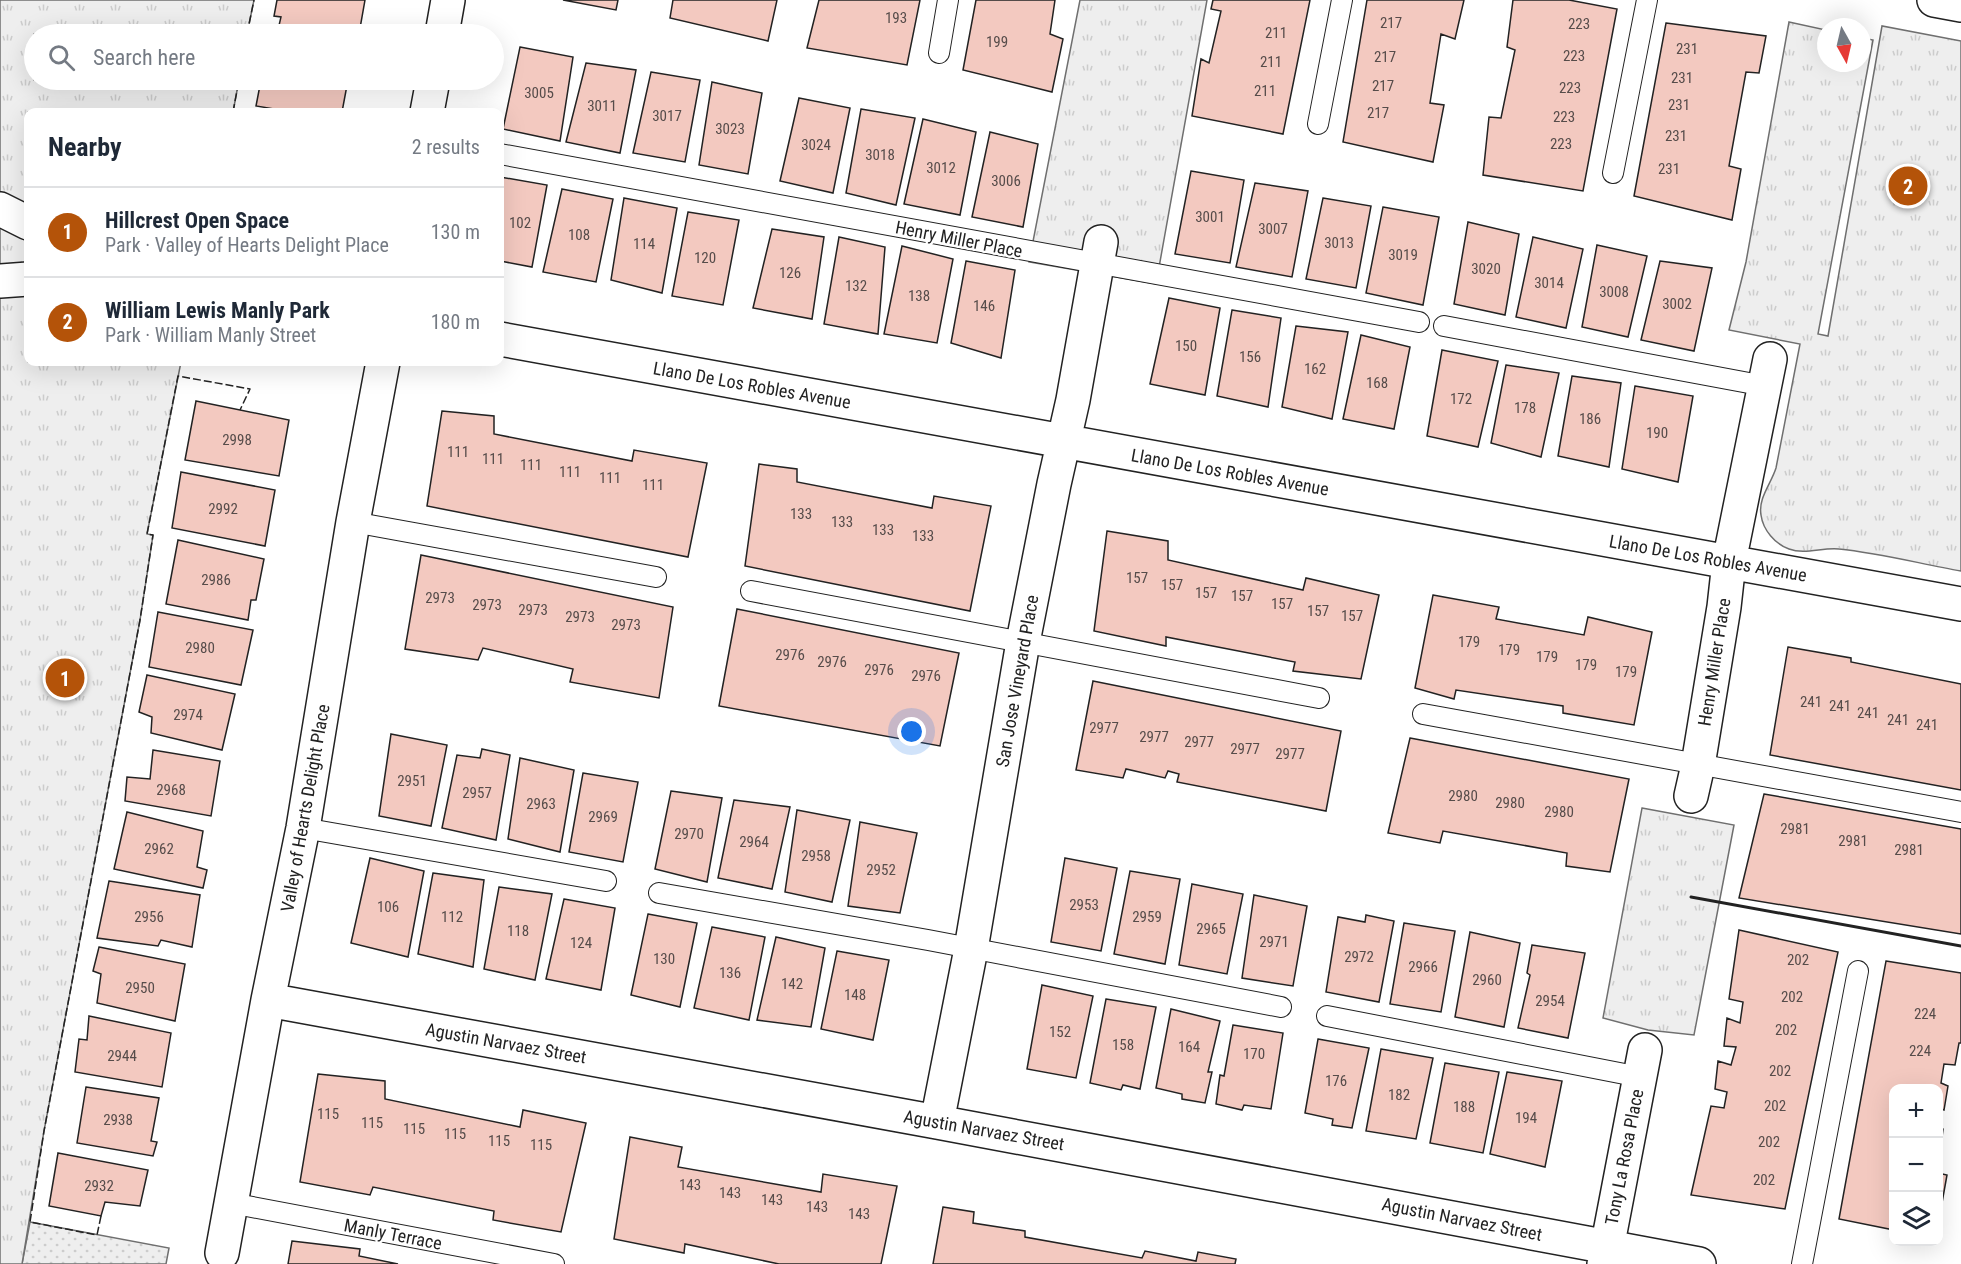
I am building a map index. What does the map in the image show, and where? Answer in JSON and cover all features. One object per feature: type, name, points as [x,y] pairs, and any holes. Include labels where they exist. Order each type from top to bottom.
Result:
[{"type":"street","points":[[443,24],[448,0]]},
{"type":"street","points":[[1934,0],[1961,5]]},
{"type":"street","points":[[428,108],[431,90]]},
{"type":"street","points":[[0,210],[24,220]]},
{"type":"street","name":"San Jose Vineyard Place","points":[[937,1122],[970,949],[1023,642],[1063,442],[1074,400],[1100,253]]},
{"type":"street","points":[[0,281],[24,279]]},
{"type":"street","name":"Llano De Los Robles Avenue","points":[[504,340],[1961,604]]},
{"type":"street","name":"Valley of Hearts Delight Place","points":[[221,1259],[268,1000],[303,828],[353,522],[382,366]]},
{"type":"street","name":"Henry Miller Place","points":[[1694,781],[1724,607],[1729,562],[1767,372]]},
{"type":"street","name":"Agustin Narvaez Street","points":[[268,1000],[1559,1237],[1605,1256],[1699,1264]]},
{"type":"street","name":"Tony La Rosa Place","points":[[1605,1256],[1642,1064]]},
{"type":"lane","points":[[939,54],[948,0]]},
{"type":"lane","points":[[1317,124],[1342,0]]},
{"type":"lane","points":[[1613,173],[1647,0]]},
{"type":"lane","name":"Henry Miller Place","points":[[504,155],[1100,253],[1419,322]]},
{"type":"lane","name":"Henry Miller Place","points":[[1444,326],[1767,372]]},
{"type":"lane","points":[[353,522],[656,577]]},
{"type":"lane","points":[[751,591],[1319,698]]},
{"type":"lane","points":[[1423,714],[1694,781],[1961,812]]},
{"type":"lane","points":[[303,828],[606,881]]},
{"type":"lane","points":[[659,893],[1281,1007]]},
{"type":"lane","points":[[1802,1264],[1858,970]]},
{"type":"lane","points":[[1328,1016],[1642,1064]]},
{"type":"lane","name":"Manly Terrace","points":[[231,1203],[554,1264]]},
{"type":"green space","points":[[0,0],[254,0],[249,24],[24,24],[24,90],[237,90],[234,108],[24,108],[24,366],[180,366],[147,534],[153,535],[140,620],[44,1131],[22,1264],[0,1264]]},
{"type":"green space","points":[[1080,0],[1207,0],[1156,284],[1029,262]]},
{"type":"green space","points":[[1789,22],[1817,28],[1817,72],[1867,72],[1818,334],[1828,336],[1882,26],[1961,41],[1961,571],[1854,551],[1833,549],[1795,551],[1784,547],[1767,531],[1762,521],[1761,503],[1776,468],[1800,344],[1729,330],[1746,262]]},
{"type":"green space","points":[[1642,808],[1734,825],[1694,1035],[1648,1030],[1603,1018]]},
{"type":"green space","points":[[30,1222],[169,1248],[166,1264],[22,1264]]},
{"type":"building","points":[[277,0],[365,0],[361,24],[279,24],[281,17],[274,16]]},
{"type":"building","points":[[563,0],[618,0],[616,10]]},
{"type":"building","points":[[673,0],[777,0],[768,41],[670,18]]},
{"type":"building","points":[[819,0],[920,0],[907,65],[807,48]]},
{"type":"building","points":[[976,0],[1055,0],[1050,34],[1063,39],[1052,92],[963,70]]},
{"type":"building","points":[[1213,0],[1310,0],[1283,134],[1192,116],[1201,59],[1209,63],[1221,11],[1211,9]]},
{"type":"building","points":[[1367,0],[1464,0],[1455,39],[1441,34],[1430,103],[1444,105],[1433,162],[1343,142]]},
{"type":"building","points":[[1513,0],[1569,0],[1617,9],[1583,191],[1483,175],[1489,117],[1501,118],[1515,50],[1507,47]]},
{"type":"building","points":[[1666,23],[1766,36],[1759,73],[1746,72],[1729,166],[1741,169],[1732,220],[1634,196]]},
{"type":"building","points":[[520,47],[573,57],[560,141],[504,129]]},
{"type":"building","points":[[586,63],[636,70],[620,153],[566,142]]},
{"type":"building","points":[[651,72],[700,80],[685,162],[633,153]]},
{"type":"building","points":[[712,82],[762,93],[748,174],[699,165]]},
{"type":"building","points":[[259,90],[346,90],[343,108],[256,106]]},
{"type":"building","points":[[799,98],[850,108],[833,193],[780,181]]},
{"type":"building","points":[[861,109],[915,118],[896,205],[846,193]]},
{"type":"building","points":[[923,119],[976,132],[960,215],[904,204]]},
{"type":"building","points":[[990,132],[1038,144],[1023,227],[972,217]]},
{"type":"building","points":[[1191,171],[1244,180],[1230,263],[1175,254]]},
{"type":"building","points":[[504,178],[547,185],[532,267],[504,262]]},
{"type":"building","points":[[1255,183],[1308,191],[1292,277],[1236,267]]},
{"type":"building","points":[[562,189],[613,199],[596,282],[543,272]]},
{"type":"building","points":[[624,198],[677,208],[662,293],[611,280]]},
{"type":"building","points":[[1323,198],[1371,206],[1356,288],[1306,279]]},
{"type":"building","points":[[1383,207],[1439,217],[1423,305],[1366,293]]},
{"type":"building","points":[[688,212],[739,220],[723,305],[672,296]]},
{"type":"building","points":[[1468,222],[1519,234],[1505,315],[1454,304]]},
{"type":"building","points":[[772,229],[824,237],[812,319],[753,308]]},
{"type":"building","points":[[839,237],[885,247],[878,334],[824,324]]},
{"type":"building","points":[[1533,237],[1583,249],[1566,328],[1516,317]]},
{"type":"building","points":[[1597,245],[1647,256],[1628,337],[1582,327]]},
{"type":"building","points":[[902,246],[953,259],[937,343],[884,334]]},
{"type":"building","points":[[966,261],[1015,270],[1001,358],[951,343]]},
{"type":"building","points":[[1660,261],[1712,268],[1694,351],[1641,340]]},
{"type":"building","points":[[1169,298],[1220,308],[1205,395],[1150,384]]},
{"type":"building","points":[[1232,310],[1281,318],[1268,407],[1217,396]]},
{"type":"building","points":[[1296,326],[1348,332],[1332,419],[1282,407]]},
{"type":"building","points":[[1361,335],[1410,347],[1394,429],[1343,419]]},
{"type":"building","points":[[1442,350],[1498,361],[1478,447],[1427,436]]},
{"type":"building","points":[[1506,365],[1559,373],[1541,457],[1491,443]]},
{"type":"building","points":[[1572,376],[1621,383],[1609,467],[1558,456]]},
{"type":"building","points":[[1635,386],[1693,396],[1678,482],[1622,469]]},
{"type":"building","points":[[196,401],[289,420],[279,476],[185,460]]},
{"type":"building","points":[[442,411],[494,416],[494,434],[632,461],[634,450],[707,463],[688,557],[427,506]]},
{"type":"building","points":[[759,464],[797,469],[797,482],[932,508],[934,496],[991,506],[970,611],[745,566]]},
{"type":"building","points":[[181,472],[275,490],[265,546],[172,528]]},
{"type":"building","points":[[1107,531],[1168,541],[1168,560],[1303,590],[1306,578],[1379,595],[1361,679],[1293,671],[1295,662],[1166,637],[1166,646],[1094,631]]},
{"type":"building","points":[[178,540],[264,559],[256,600],[251,600],[248,620],[166,604]]},
{"type":"building","points":[[421,555],[673,607],[659,698],[570,682],[573,669],[483,648],[478,660],[405,649]]},
{"type":"building","points":[[1433,595],[1499,607],[1496,619],[1584,635],[1588,617],[1652,632],[1634,725],[1563,713],[1563,706],[1456,690],[1454,699],[1415,688]]},
{"type":"building","points":[[737,609],[959,653],[940,746],[719,706]]},
{"type":"building","points":[[158,612],[253,630],[241,685],[149,667]]},
{"type":"building","points":[[1788,647],[1851,658],[1851,662],[1961,684],[1961,790],[1770,755]]},
{"type":"building","points":[[147,675],[235,694],[222,750],[151,733],[152,717],[139,712]]},
{"type":"building","points":[[1093,681],[1341,731],[1326,811],[1177,782],[1179,774],[1168,771],[1165,778],[1126,769],[1123,778],[1076,770]]},
{"type":"building","points":[[391,734],[447,745],[431,826],[379,816]]},
{"type":"building","points":[[1410,738],[1629,779],[1610,872],[1566,866],[1567,853],[1443,831],[1440,843],[1388,833]]},
{"type":"building","points":[[482,749],[510,755],[496,840],[442,828],[457,755],[480,758]]},
{"type":"building","points":[[153,750],[220,761],[211,816],[125,801],[127,777],[150,779]]},
{"type":"building","points":[[520,758],[574,770],[560,852],[508,839]]},
{"type":"building","points":[[583,773],[638,782],[623,862],[569,852]]},
{"type":"building","points":[[671,791],[722,798],[707,882],[655,869]]},
{"type":"building","points":[[1764,794],[1961,829],[1961,934],[1739,898]]},
{"type":"building","points":[[734,800],[790,807],[772,889],[718,878]]},
{"type":"building","points":[[797,810],[850,820],[832,902],[785,892]]},
{"type":"building","points":[[127,812],[203,831],[197,867],[207,870],[203,888],[114,869]]},
{"type":"building","points":[[860,822],[917,833],[900,913],[848,906]]},
{"type":"building","points":[[370,858],[424,871],[408,957],[351,943]]},
{"type":"building","points":[[1065,858],[1117,868],[1101,951],[1051,942]]},
{"type":"building","points":[[1130,871],[1180,879],[1165,964],[1114,954]]},
{"type":"building","points":[[433,873],[484,880],[473,967],[418,954]]},
{"type":"building","points":[[109,881],[200,895],[192,947],[161,940],[158,946],[97,938]]},
{"type":"building","points":[[1192,884],[1243,894],[1227,974],[1179,965]]},
{"type":"building","points":[[499,887],[552,894],[535,980],[484,969]]},
{"type":"building","points":[[1254,895],[1307,906],[1293,986],[1242,978]]},
{"type":"building","points":[[564,899],[615,908],[601,990],[546,979]]},
{"type":"building","points":[[648,914],[697,923],[680,1007],[631,995]]},
{"type":"building","points":[[1366,915],[1394,921],[1379,1002],[1326,992],[1338,917],[1365,922]]},
{"type":"building","points":[[1404,923],[1455,931],[1441,1012],[1390,1004]]},
{"type":"building","points":[[712,927],[765,937],[749,1020],[694,1008]]},
{"type":"building","points":[[1739,930],[1838,952],[1785,1209],[1691,1195],[1711,1106],[1724,1108],[1727,1092],[1715,1089],[1718,1061],[1731,1065],[1736,1047],[1724,1046],[1727,1018],[1740,1023],[1743,1002],[1729,999]]},
{"type":"building","points":[[1470,932],[1520,943],[1504,1027],[1455,1017]]},
{"type":"building","points":[[776,937],[825,948],[811,1027],[757,1020]]},
{"type":"building","points":[[1532,945],[1585,953],[1568,1038],[1518,1028],[1530,975],[1527,973]]},
{"type":"building","points":[[99,947],[185,964],[175,1021],[97,1003],[101,974],[93,971]]},
{"type":"building","points":[[837,951],[889,960],[873,1040],[821,1029]]},
{"type":"building","points":[[1886,961],[1961,973],[1961,1043],[1959,1043],[1955,1065],[1944,1064],[1941,1083],[1948,1086],[1944,1110],[1943,1084],[1889,1084],[1889,1229],[1839,1219]]},
{"type":"building","points":[[1042,985],[1093,996],[1076,1078],[1027,1069]]},
{"type":"building","points":[[1106,999],[1156,1007],[1140,1089],[1123,1085],[1121,1090],[1090,1083]]},
{"type":"building","points":[[1171,1009],[1220,1021],[1208,1072],[1212,1072],[1205,1103],[1182,1099],[1182,1094],[1156,1088]]},
{"type":"building","points":[[89,1016],[171,1033],[162,1087],[75,1072],[79,1039],[87,1040]]},
{"type":"building","points":[[1233,1025],[1283,1033],[1271,1109],[1244,1105],[1242,1110],[1216,1104],[1220,1075],[1224,1076]]},
{"type":"building","points":[[1318,1039],[1369,1048],[1352,1128],[1332,1125],[1333,1119],[1305,1113]]},
{"type":"building","points":[[1381,1049],[1433,1058],[1416,1139],[1366,1131]]},
{"type":"building","points":[[1445,1063],[1499,1072],[1483,1153],[1430,1143]]},
{"type":"building","points":[[1507,1072],[1562,1081],[1545,1167],[1490,1154]]},
{"type":"building","points":[[318,1074],[385,1081],[385,1099],[520,1127],[523,1110],[586,1123],[561,1232],[493,1220],[494,1211],[373,1187],[370,1195],[300,1182]]},
{"type":"building","points":[[86,1087],[159,1098],[151,1141],[157,1142],[153,1156],[77,1143]]},
{"type":"building","points":[[630,1137],[682,1147],[678,1167],[821,1192],[823,1174],[897,1186],[881,1264],[779,1264],[685,1244],[684,1253],[614,1239]]},
{"type":"building","points":[[58,1153],[148,1170],[140,1206],[105,1202],[101,1216],[49,1206]]},
{"type":"building","points":[[1943,1174],[1947,1175],[1943,1197]]},
{"type":"building","points":[[943,1207],[974,1212],[973,1223],[1025,1231],[1025,1237],[1142,1258],[1145,1251],[1196,1261],[1198,1252],[1236,1259],[1235,1264],[933,1264]]},
{"type":"building","points":[[292,1241],[360,1249],[359,1256],[398,1264],[288,1264]]},
{"type":"fence","points":[[249,24],[254,0]]},
{"type":"fence","points":[[234,108],[237,90]]},
{"type":"fence","points":[[101,1216],[97,1235],[30,1222],[44,1131],[140,620],[153,535],[147,534],[178,376],[250,389],[240,410]]},
{"type":"wall","points":[[1691,897],[1961,946]]},
{"type":"place","name":"William Lewis Manly Park","points":[[1908,186]]},
{"type":"place","name":"Hillcrest Open Space","points":[[65,678]]}]
